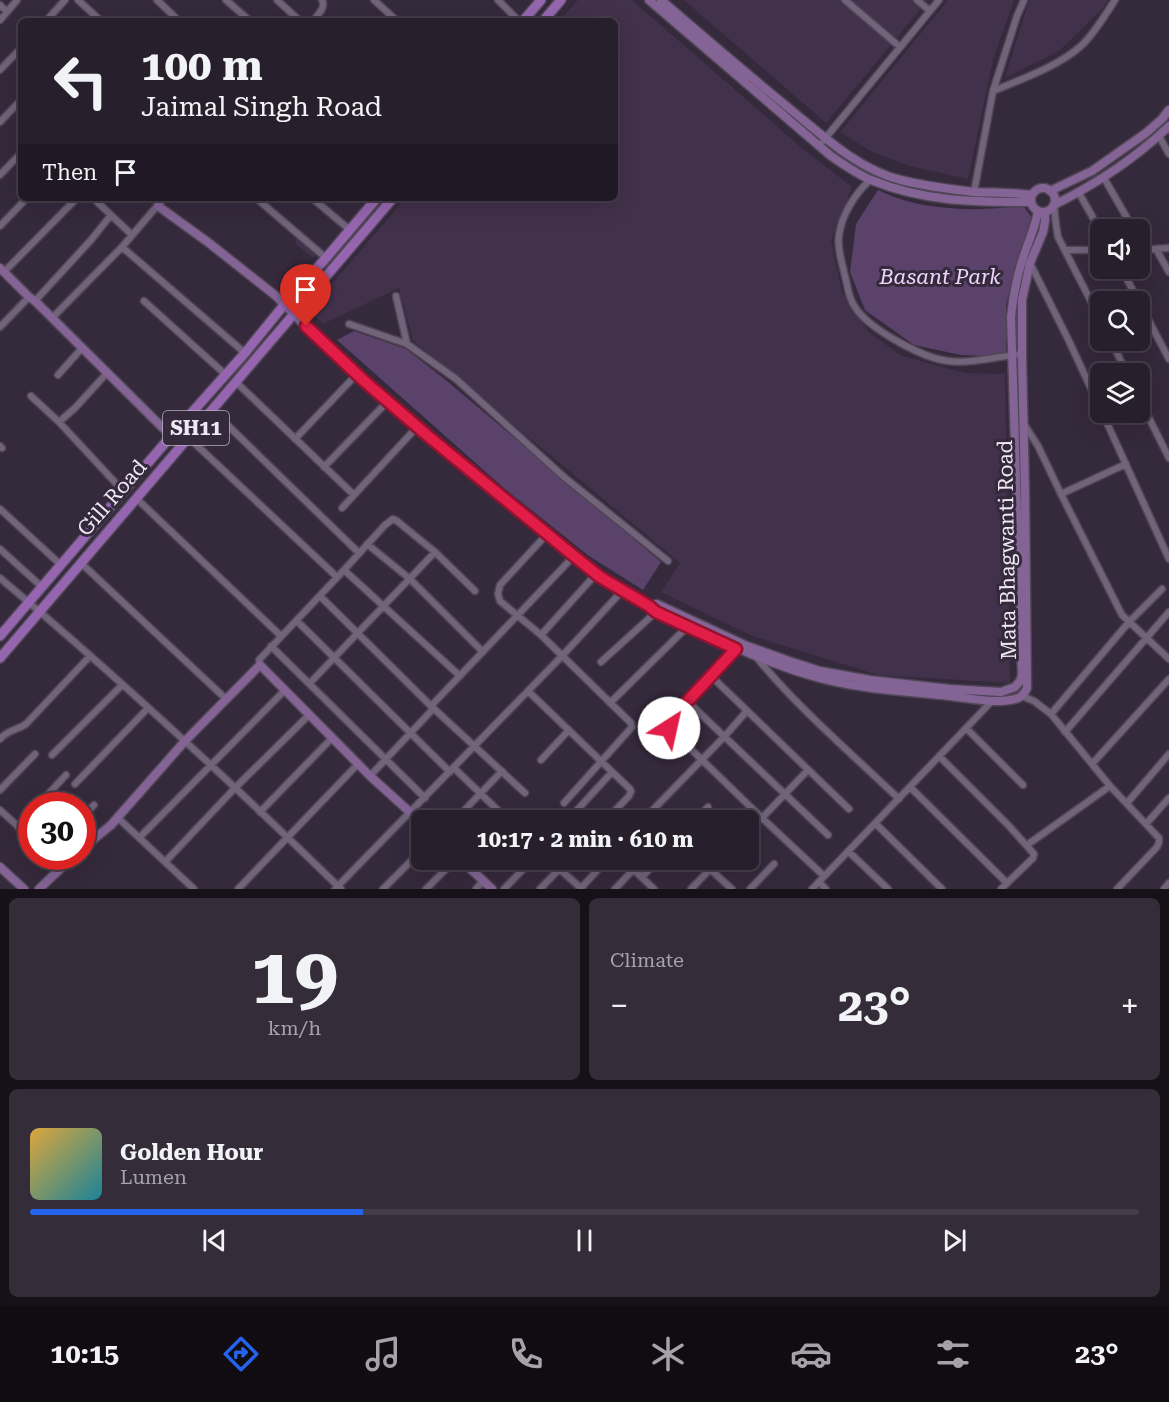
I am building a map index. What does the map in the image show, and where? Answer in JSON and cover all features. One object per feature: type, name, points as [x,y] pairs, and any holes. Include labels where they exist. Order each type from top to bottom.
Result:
[{"type":"main road","points":[[524,18],[541,0]]},
{"type":"main road","points":[[546,18],[561,0]]},
{"type":"main road","name":"Gill Road","points":[[0,636],[245,353],[372,201]]},
{"type":"main road","name":"Gill Road","points":[[0,658],[390,201]]},
{"type":"street","points":[[0,20],[17,0]]},
{"type":"street","points":[[49,18],[65,0]]},
{"type":"street","points":[[78,0],[97,18]]},
{"type":"street","points":[[157,0],[176,18]]},
{"type":"street","points":[[226,0],[247,18]]},
{"type":"street","points":[[277,0],[297,18]]},
{"type":"street","points":[[316,18],[324,8],[322,0]]},
{"type":"street","points":[[374,0],[394,18]]},
{"type":"street","points":[[498,0],[518,18]]},
{"type":"street","points":[[649,0],[831,156],[870,180],[904,192],[940,199],[987,202],[1032,199]]},
{"type":"street","points":[[662,0],[825,138],[871,169],[899,180],[974,192],[1017,193],[1032,199]]},
{"type":"street","points":[[845,0],[900,47]]},
{"type":"street","points":[[917,0],[930,11]]},
{"type":"street","points":[[819,146],[939,0]]},
{"type":"street","points":[[974,192],[993,91],[1024,0]]},
{"type":"street","points":[[993,91],[1049,68],[1081,45],[1115,0]]},
{"type":"street","points":[[0,5],[7,12]]},
{"type":"street","points":[[0,70],[18,51]]},
{"type":"street","points":[[0,122],[18,103]]},
{"type":"street","points":[[1050,191],[1092,171],[1146,133],[1169,110]]},
{"type":"street","points":[[1090,299],[1057,232],[1054,205],[1054,197],[1050,191],[1042,188],[1035,192],[1032,199],[1033,206],[1042,211],[1049,210],[1054,205],[1104,178],[1135,156],[1169,126]]},
{"type":"street","points":[[1159,136],[1169,154]]},
{"type":"street","points":[[0,175],[18,156]]},
{"type":"street","points":[[1104,178],[1128,219]]},
{"type":"street","points":[[870,180],[853,199],[839,235],[851,301],[858,312],[873,326],[895,339],[925,355],[947,361],[966,362],[1022,354]]},
{"type":"street","points":[[1078,193],[1093,219]]},
{"type":"street","points":[[0,226],[24,201]]},
{"type":"street","points":[[74,201],[2,273],[52,318],[171,436]]},
{"type":"street","points":[[96,201],[132,235]]},
{"type":"street","points":[[52,318],[122,247],[162,201]]},
{"type":"street","points":[[260,201],[326,258]]},
{"type":"street","points":[[316,201],[350,230]]},
{"type":"street","points":[[158,206],[276,296],[357,374],[417,427],[596,574],[652,609],[736,649],[834,682],[992,701],[1017,699],[1023,696],[1034,700],[1051,714],[1110,786],[1160,840],[1157,847],[1117,889]]},
{"type":"street","points":[[602,662],[657,604],[747,646],[820,671],[870,680],[950,689],[1001,692],[1015,687],[1022,675],[1011,317],[1013,292],[1021,262],[1042,211]]},
{"type":"street","name":"Mata Bhagwanti Road","points":[[1023,696],[1027,688],[1027,679],[1022,300],[1030,263],[1043,232],[1045,221],[1042,211]]},
{"type":"street","points":[[0,327],[32,299],[91,240],[111,215]]},
{"type":"street","points":[[122,247],[245,353]]},
{"type":"street","points":[[1150,249],[1169,248]]},
{"type":"street","points":[[1156,249],[1169,272]]},
{"type":"street","points":[[1065,250],[1090,250]]},
{"type":"street","points":[[1030,263],[1090,385]]},
{"type":"street","points":[[396,296],[407,344]]},
{"type":"street","points":[[144,301],[226,375]]},
{"type":"street","points":[[349,324],[407,344],[456,379],[564,477],[668,561]]},
{"type":"street","points":[[1150,324],[1169,359]]},
{"type":"street","points":[[58,375],[82,348]]},
{"type":"street","points":[[59,422],[107,373]]},
{"type":"street","points":[[295,439],[357,374]]},
{"type":"street","points":[[236,382],[354,495]]},
{"type":"street","points":[[31,396],[59,422],[124,492]]},
{"type":"street","points":[[324,467],[388,401]]},
{"type":"street","points":[[212,410],[359,553]]},
{"type":"street","points":[[1150,420],[1169,458]]},
{"type":"street","points":[[1023,423],[1038,446],[1120,610],[1129,622],[1169,659]]},
{"type":"street","points":[[1107,423],[1169,559]]},
{"type":"street","points":[[342,508],[417,427]]},
{"type":"street","points":[[188,437],[337,577]]},
{"type":"street","points":[[1061,494],[1126,464]]},
{"type":"street","points":[[136,498],[281,636]]},
{"type":"street","points":[[0,508],[61,565]]},
{"type":"street","points":[[0,578],[185,741],[338,888],[411,812],[370,776],[309,715],[260,665],[259,660],[393,519],[435,552],[475,591]]},
{"type":"street","points":[[547,534],[500,585],[498,594],[501,601],[541,634],[631,723],[632,727],[564,803]]},
{"type":"street","points":[[367,544],[410,579],[483,652]]},
{"type":"street","points":[[0,549],[42,587]]},
{"type":"street","points":[[310,683],[435,552]]},
{"type":"street","points":[[370,776],[460,676],[574,556]]},
{"type":"street","points":[[81,563],[226,699]]},
{"type":"street","points":[[344,570],[460,676]]},
{"type":"street","points":[[541,634],[596,574]]},
{"type":"street","points":[[1051,714],[1129,622],[1162,589]]},
{"type":"street","points":[[413,810],[622,591]]},
{"type":"street","points":[[320,596],[432,707],[525,793]]},
{"type":"street","points":[[1065,732],[1169,612]]},
{"type":"street","points":[[297,621],[410,734],[481,794],[495,810]]},
{"type":"street","points":[[610,703],[688,626]]},
{"type":"street","points":[[271,646],[424,798]]},
{"type":"street","points":[[736,649],[672,718],[669,728],[824,876]]},
{"type":"street","points":[[0,739],[5,733],[19,729],[26,724],[90,656]]},
{"type":"street","points":[[756,656],[771,675],[899,799]]},
{"type":"street","points":[[96,837],[118,818],[185,741],[260,665]]},
{"type":"street","points":[[711,676],[849,809]]},
{"type":"street","points":[[1092,764],[1169,679]]},
{"type":"street","points":[[52,755],[122,685]]},
{"type":"street","points":[[139,838],[285,690]]},
{"type":"street","points":[[528,691],[630,789],[629,796],[616,810]]},
{"type":"street","points":[[812,889],[992,701]]},
{"type":"street","points":[[688,702],[828,835]]},
{"type":"street","points":[[75,784],[148,708]]},
{"type":"street","points":[[653,810],[746,712]]},
{"type":"street","points":[[165,862],[309,715]]},
{"type":"street","points":[[966,728],[1023,784]]},
{"type":"street","points":[[541,760],[569,730]]},
{"type":"street","points":[[260,812],[332,738]]},
{"type":"street","points":[[0,790],[36,754]]},
{"type":"street","points":[[1126,803],[1169,754]]},
{"type":"street","points":[[939,756],[1032,851],[1034,856],[1001,889]]},
{"type":"street","points":[[238,889],[358,764]]},
{"type":"street","points":[[762,818],[808,770]]},
{"type":"street","points":[[465,810],[502,771]]},
{"type":"street","points":[[577,810],[612,772]]},
{"type":"street","points":[[50,792],[66,775]]},
{"type":"street","points":[[910,786],[1007,883]]},
{"type":"street","points":[[1027,845],[1110,786]]},
{"type":"street","points":[[1146,824],[1169,798]]},
{"type":"street","points":[[705,810],[708,807]]},
{"type":"street","points":[[0,810],[18,826]]},
{"type":"street","points":[[118,818],[194,889]]},
{"type":"street","points":[[875,823],[942,889]]},
{"type":"street","points":[[848,851],[888,889]]},
{"type":"street","points":[[383,889],[411,861]]},
{"type":"street","points":[[750,889],[774,864]]},
{"type":"street","points":[[0,867],[24,889]]},
{"type":"street","points":[[39,889],[59,870]]},
{"type":"street","points":[[426,889],[445,870]]},
{"type":"street","points":[[471,870],[492,889]]},
{"type":"street","points":[[504,889],[522,870]]},
{"type":"street","points":[[540,889],[558,870]]},
{"type":"street","points":[[560,870],[581,889],[598,870]]},
{"type":"street","points":[[642,877],[649,870]]},
{"type":"street","points":[[691,889],[709,870]]},
{"type":"street","points":[[711,870],[732,889]]},
{"type":"street","points":[[615,889],[633,871],[654,889]]},
{"type":"street","points":[[476,889],[483,881]]},
{"type":"street","points":[[819,882],[826,889]]},
{"type":"street","points":[[1164,889],[1169,883]]},
{"type":"shaded area","points":[[578,0],[632,0],[803,149],[852,187],[831,241],[842,293],[869,332],[902,356],[965,373],[1005,374],[1010,683],[878,675],[752,636],[661,592],[680,563],[413,341],[399,288],[323,324],[309,310],[403,201],[618,201],[618,18],[562,18]]},
{"type":"shaded area","points":[[684,0],[928,0],[826,123]]},
{"type":"shaded area","points":[[948,0],[1014,0],[993,60],[968,179],[913,167],[872,152],[840,132]]},
{"type":"shaded area","points":[[1029,0],[1108,0],[1104,7],[1059,51],[1005,78]]},
{"type":"shaded area","points":[[299,237],[317,254],[313,258],[296,244],[296,239]]},
{"type":"green space","name":"Basant Park","points":[[878,190],[915,203],[945,208],[993,209],[1023,206],[1033,219],[1019,257],[1006,304],[1006,357],[961,355],[914,345],[865,310],[850,272],[856,224]]},
{"type":"green space","points":[[354,331],[406,349],[661,562],[643,590],[589,556],[505,489],[337,340]]},
{"type":"route","points":[[306,326],[363,380],[428,436],[596,574],[656,612],[736,649],[672,718],[669,728]]}]
